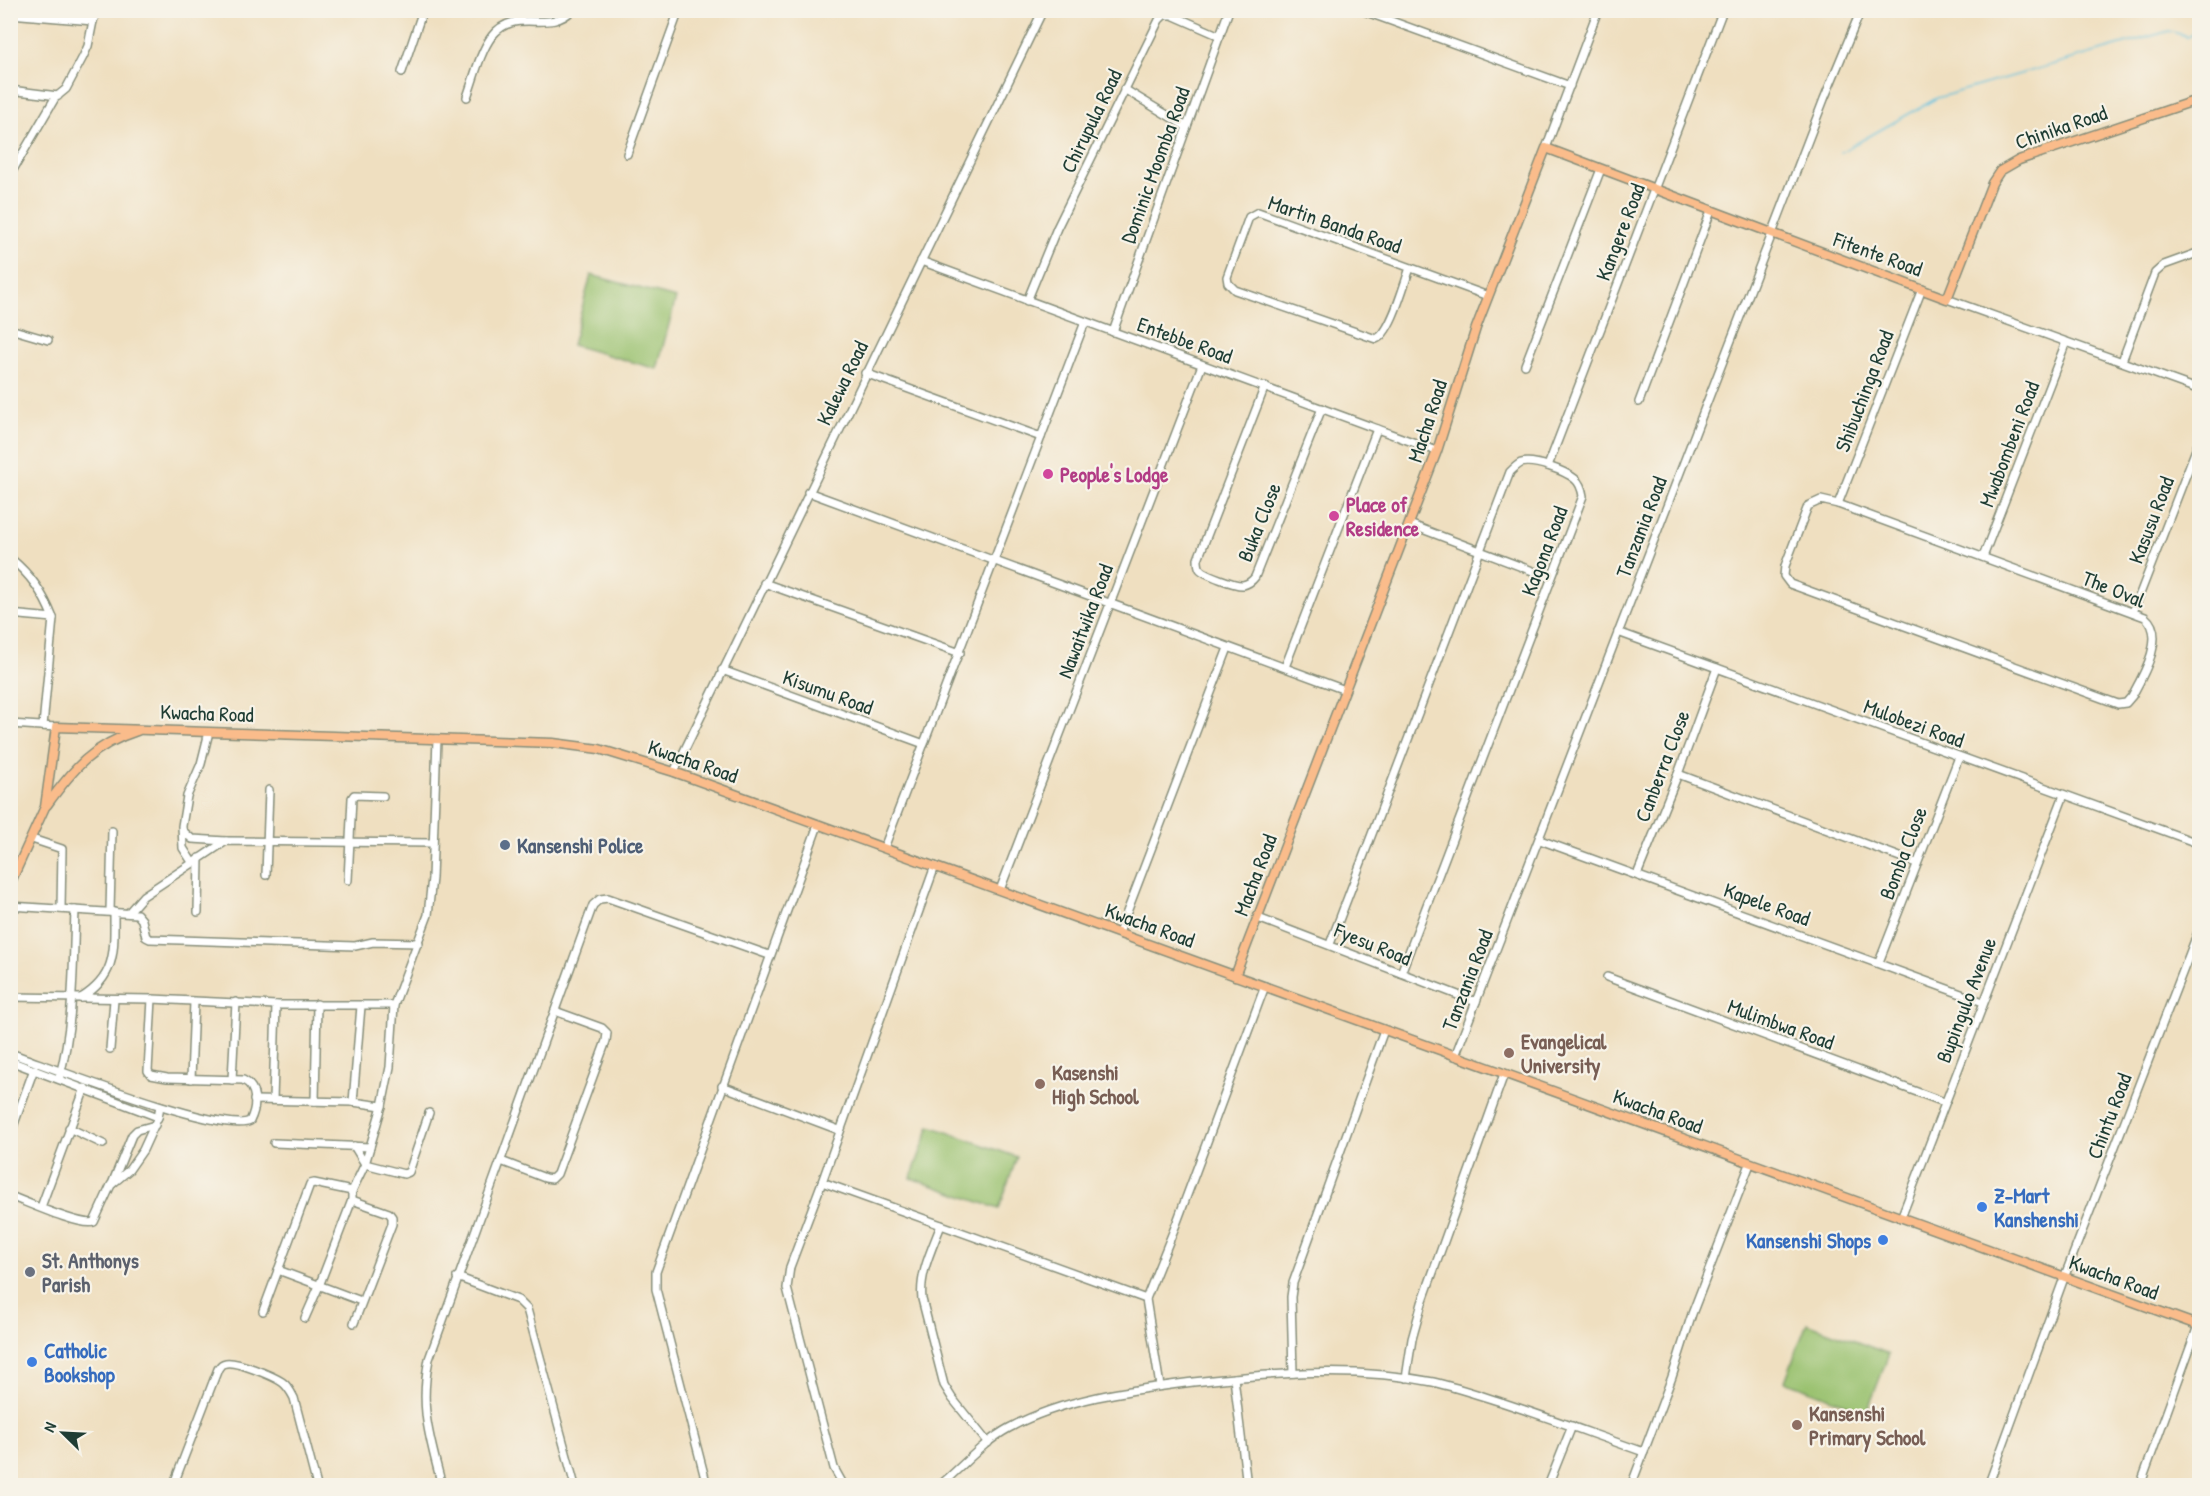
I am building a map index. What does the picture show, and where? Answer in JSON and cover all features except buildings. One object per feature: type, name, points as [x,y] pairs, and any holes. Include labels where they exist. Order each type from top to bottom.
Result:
[{"type":"main road","name":"Chinika Road","points":[[1947,299],[1992,183],[2000,171],[2019,160],[2199,99]]},
{"type":"main road","name":"Fitente Road","points":[[1546,147],[1947,299]]},
{"type":"main road","name":"Macha Road","points":[[1235,976],[1437,451],[1466,357],[1546,147]]},
{"type":"main road","name":"Kwacha Road","points":[[56,727],[553,743],[614,752],[935,866],[2199,1326]]},
{"type":"main road","points":[[45,807],[56,727]]},
{"type":"main road","points":[[10,884],[45,807],[67,777],[96,750],[119,737],[143,729]]},
{"type":"street","points":[[10,175],[58,96],[66,89],[88,46],[93,21],[98,10]]},
{"type":"street","points":[[402,72],[423,10]]},
{"type":"street","points":[[517,20],[521,10]]},
{"type":"street","points":[[467,97],[492,36],[507,24],[517,20],[556,20],[572,10]]},
{"type":"street","points":[[627,154],[679,10]]},
{"type":"street","name":"Kalewa Road","points":[[674,772],[1043,10]]},
{"type":"street","name":"Dominic Moomba Road","points":[[1113,332],[1229,10]]},
{"type":"street","points":[[1361,10],[1570,86]]},
{"type":"street","name":"Macha Road","points":[[1546,147],[1598,10]]},
{"type":"street","name":"Kangere Road","points":[[1548,466],[1723,10]]},
{"type":"street","name":"Tanzania Road","points":[[1455,1056],[1824,99],[1861,10]]},
{"type":"street","points":[[10,14],[93,21]]},
{"type":"street","name":"Chirupula Road","points":[[1027,301],[1057,228],[1159,20],[1164,15],[1172,15],[1220,36]]},
{"type":"street","points":[[1124,89],[1187,127]]},
{"type":"street","points":[[10,90],[58,96]]},
{"type":"street","points":[[10,160],[19,161]]},
{"type":"street","points":[[1525,365],[1601,169]]},
{"type":"street","points":[[1639,402],[1711,211]]},
{"type":"street","name":"Martin Banda Road","points":[[1410,268],[1388,328],[1380,338],[1376,339],[1235,290],[1227,283],[1228,272],[1249,217],[1258,212],[1488,296]]},
{"type":"street","points":[[2122,361],[2155,273],[2164,265],[2199,252]]},
{"type":"street","name":"Entebbe Road","points":[[921,261],[1437,451]]},
{"type":"street","name":"Shibuchinga Road","points":[[1838,504],[1922,290]]},
{"type":"street","name":"Fitente Road","points":[[1947,299],[2199,390]]},
{"type":"street","points":[[884,848],[1085,322]]},
{"type":"street","points":[[10,329],[48,340]]},
{"type":"street","name":"Mwabombeni Road","points":[[1983,557],[2066,342]]},
{"type":"street","name":"Nawaitwika Road","points":[[1000,890],[1202,364]]},
{"type":"street","points":[[865,374],[1041,437]]},
{"type":"street","name":"Buka Close","points":[[1265,386],[1197,560],[1203,572],[1234,584],[1242,585],[1255,577],[1322,408]]},
{"type":"street","points":[[1285,667],[1377,429]]},
{"type":"street","name":"Kasusu Road","points":[[2133,612],[2199,439]]},
{"type":"street","name":"Kagona Road","points":[[1330,944],[1510,472],[1524,462],[1548,466],[1576,479],[1583,496],[1401,973]]},
{"type":"street","points":[[808,492],[1345,690]]},
{"type":"street","name":"The Oval","points":[[1821,500],[1838,504],[1983,557],[2133,612],[2151,622],[2155,631],[2155,642],[2132,696],[2126,703],[2118,704],[1790,584],[1784,576],[1785,566],[1808,506],[1821,500]]},
{"type":"street","points":[[1409,524],[1551,578]]},
{"type":"street","points":[[10,558],[37,584],[53,618],[44,726]]},
{"type":"street","points":[[764,583],[960,652]]},
{"type":"street","points":[[10,614],[53,618]]},
{"type":"street","name":"Mulobezi Road","points":[[1618,632],[2199,844]]},
{"type":"street","points":[[1119,933],[1228,648]]},
{"type":"street","name":"Canberra Close","points":[[1637,874],[1678,774],[1717,669]]},
{"type":"street","name":"Kisumu Road","points":[[722,670],[924,744]]},
{"type":"street","points":[[10,724],[56,727]]},
{"type":"street","points":[[192,862],[183,848],[182,826],[187,796],[201,764],[209,732]]},
{"type":"street","points":[[305,1318],[352,1200],[352,1191],[365,1164],[382,1106],[390,1067],[394,1005],[419,943],[430,902],[437,739]]},
{"type":"street","name":"Bomba Close","points":[[1880,962],[1959,757]]},
{"type":"street","points":[[1678,774],[1917,863]]},
{"type":"street","points":[[266,875],[269,790]]},
{"type":"street","points":[[348,880],[352,798],[354,795],[383,795]]},
{"type":"street","name":"Bupingulo Avenue","points":[[1901,1218],[2064,795]]},
{"type":"street","points":[[707,1485],[654,1281],[769,955],[818,825]]},
{"type":"street","points":[[81,998],[100,985],[113,952],[112,831]]},
{"type":"street","points":[[183,831],[192,839],[226,841],[434,843]]},
{"type":"street","points":[[32,839],[62,849],[61,909]]},
{"type":"street","name":"Kapele Road","points":[[1540,840],[1880,962],[1983,1002]]},
{"type":"street","points":[[129,912],[143,896],[226,841]]},
{"type":"street","points":[[198,912],[200,858]]},
{"type":"street","points":[[844,1485],[834,1468],[788,1288],[789,1267],[822,1182],[935,866]]},
{"type":"street","points":[[442,1485],[425,1419],[425,1379],[429,1359],[593,905],[608,898],[769,955]]},
{"type":"street","points":[[10,906],[129,912],[140,916],[146,937],[150,939],[355,946],[373,942],[419,943]]},
{"type":"street","points":[[59,1079],[67,1050],[72,998],[75,910]]},
{"type":"street","name":"Fyesu Road","points":[[1258,918],[1476,1002]]},
{"type":"street","name":"Chintu Road","points":[[1988,1485],[2064,1278],[2199,927]]},
{"type":"street","name":"Mulimbwa Road","points":[[1607,977],[1944,1102]]},
{"type":"street","points":[[1160,1386],[1146,1299],[1265,986]]},
{"type":"street","points":[[10,997],[152,999],[276,1005],[394,1005]]},
{"type":"street","points":[[12,1057],[34,1070],[85,1088],[236,1124],[250,1121],[254,1108],[253,1088],[250,1083],[243,1080],[155,1078],[151,1076],[148,1071],[152,999]]},
{"type":"street","points":[[110,1049],[114,1000]]},
{"type":"street","points":[[191,1079],[194,1002]]},
{"type":"street","points":[[232,1080],[236,1002]]},
{"type":"street","points":[[315,1101],[317,1004]]},
{"type":"street","points":[[273,1100],[276,1005]]},
{"type":"street","points":[[353,1102],[362,1006]]},
{"type":"street","points":[[501,1161],[545,1178],[552,1179],[557,1174],[606,1041],[607,1034],[602,1028],[555,1011]]},
{"type":"street","points":[[1293,1373],[1291,1297],[1293,1282],[1383,1030]]},
{"type":"street","points":[[12,1057],[62,1071],[158,1116]]},
{"type":"street","points":[[10,1135],[34,1070]]},
{"type":"street","points":[[1406,1378],[1412,1339],[1422,1303],[1504,1074]]},
{"type":"street","points":[[722,1086],[839,1130]]},
{"type":"street","points":[[40,1207],[85,1088]]},
{"type":"street","points":[[254,1100],[353,1102],[382,1106]]},
{"type":"street","points":[[111,1185],[137,1160],[158,1116],[160,1106]]},
{"type":"street","points":[[354,1146],[365,1164],[404,1174],[409,1172],[429,1113]]},
{"type":"street","points":[[10,1196],[91,1224],[97,1219],[132,1136],[137,1130],[154,1125]]},
{"type":"street","points":[[69,1128],[103,1144]]},
{"type":"street","points":[[274,1143],[370,1147]]},
{"type":"street","points":[[1631,1485],[1672,1377],[1692,1314],[1750,1164]]},
{"type":"street","points":[[822,1182],[1146,1299]]},
{"type":"street","points":[[263,1311],[310,1184],[352,1191]]},
{"type":"street","points":[[352,1200],[389,1214],[392,1218],[392,1224],[354,1323]]},
{"type":"street","points":[[941,1225],[922,1277],[922,1299],[944,1385],[988,1443]]},
{"type":"street","points":[[278,1270],[361,1301]]},
{"type":"street","points":[[457,1277],[518,1300],[527,1309],[575,1485]]},
{"type":"street","points":[[2140,1485],[2199,1326]]},
{"type":"street","points":[[173,1485],[218,1369],[226,1363],[268,1376],[282,1382],[289,1389],[294,1398],[317,1485]]},
{"type":"street","points":[[939,1485],[1008,1429],[1053,1409],[1114,1394],[1160,1386],[1293,1373],[1357,1374],[1406,1378],[1456,1388],[1644,1452]]},
{"type":"street","points":[[1234,1378],[1247,1485]]},
{"type":"street","points":[[1548,1485],[1572,1426]]},
{"type":"green space","points":[[591,275],[676,298],[657,369],[572,345]]},
{"type":"green space","points":[[930,1126],[1017,1157],[999,1209],[911,1178]]},
{"type":"green space","points":[[1807,1323],[1889,1354],[1867,1412],[1785,1381]]},
{"type":"waterway","points":[[1841,152],[1937,98],[2169,31],[2187,36],[2200,32]]},
{"type":"place","name":"People's Lodge","points":[[1048,474]]},
{"type":"place","name":"Place of Residence","points":[[1334,516]]},
{"type":"place","name":"Kansenshi Police","points":[[505,845]]},
{"type":"place","name":"Evangelical University","points":[[1509,1053]]},
{"type":"place","name":"Kasenshi High School","points":[[1040,1084]]},
{"type":"place","name":"Z-Mart Kanshenshi","points":[[1982,1207]]},
{"type":"place","name":"Kansenshi Shops","points":[[1883,1240]]},
{"type":"place","name":"St. Anthonys Parish","points":[[30,1272]]},
{"type":"place","name":"Catholic Bookshop","points":[[32,1362]]},
{"type":"place","name":"Kansenshi Primary School","points":[[1797,1425]]}]
